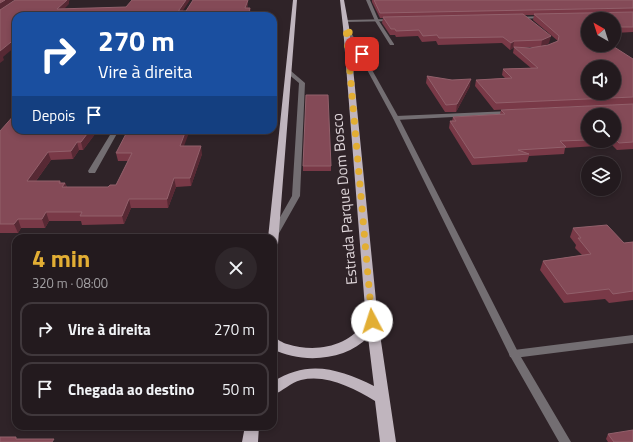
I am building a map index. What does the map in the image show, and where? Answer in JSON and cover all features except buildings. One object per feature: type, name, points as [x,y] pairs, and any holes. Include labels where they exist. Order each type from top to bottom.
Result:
[{"type":"main road","points":[[274,234],[295,0]]},
{"type":"main road","name":"Estrada Parque Dom Bosco","points":[[342,0],[372,321],[388,442]]},
{"type":"main road","points":[[277,346],[286,350],[306,353],[333,352],[350,344],[360,337],[372,321]]},
{"type":"main road","points":[[277,386],[300,375],[318,373],[354,382],[383,398]]},
{"type":"main road","points":[[250,442],[252,430]]},
{"type":"street","points":[[368,0],[377,20],[392,44]]},
{"type":"street","points":[[524,17],[532,23]]},
{"type":"street","points":[[508,18],[547,17]]},
{"type":"street","points":[[400,20],[377,20],[345,24],[396,118],[514,354],[565,442]]},
{"type":"street","points":[[276,234],[296,196],[302,83],[289,72]]},
{"type":"street","points":[[396,118],[514,113]]},
{"type":"street","points":[[92,171],[114,134]]},
{"type":"street","points":[[514,354],[633,339]]},
{"type":"route","points":[[362,54],[346,27],[372,321]]}]
